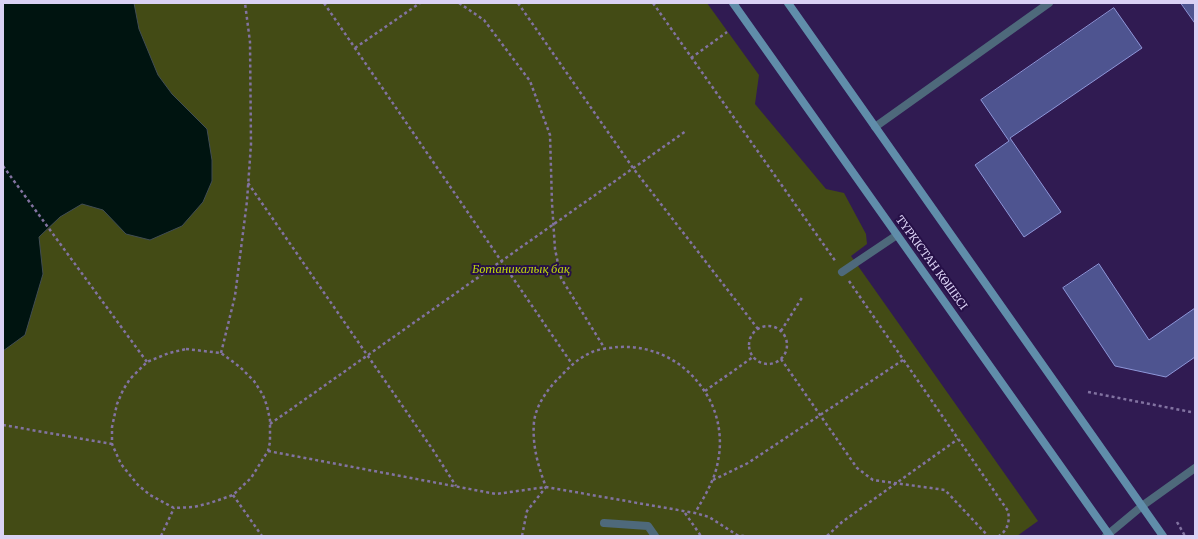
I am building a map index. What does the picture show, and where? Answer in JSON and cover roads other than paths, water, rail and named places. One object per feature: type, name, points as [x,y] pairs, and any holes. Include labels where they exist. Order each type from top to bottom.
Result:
[{"type":"main road","name":"ТҮРКІСТАН КӨШЕСІ","points":[[733,3],[1108,535]]},
{"type":"main road","points":[[788,3],[1163,536]]},
{"type":"street","points":[[875,127],[1049,3]]},
{"type":"street","points":[[842,272],[897,235]]},
{"type":"street","points":[[1108,535],[1142,506],[1195,468]]},
{"type":"street","points":[[604,523],[648,526],[655,536]]},
{"type":"park label","name":"Ботаникалық бақ","points":[[521,270]]}]
